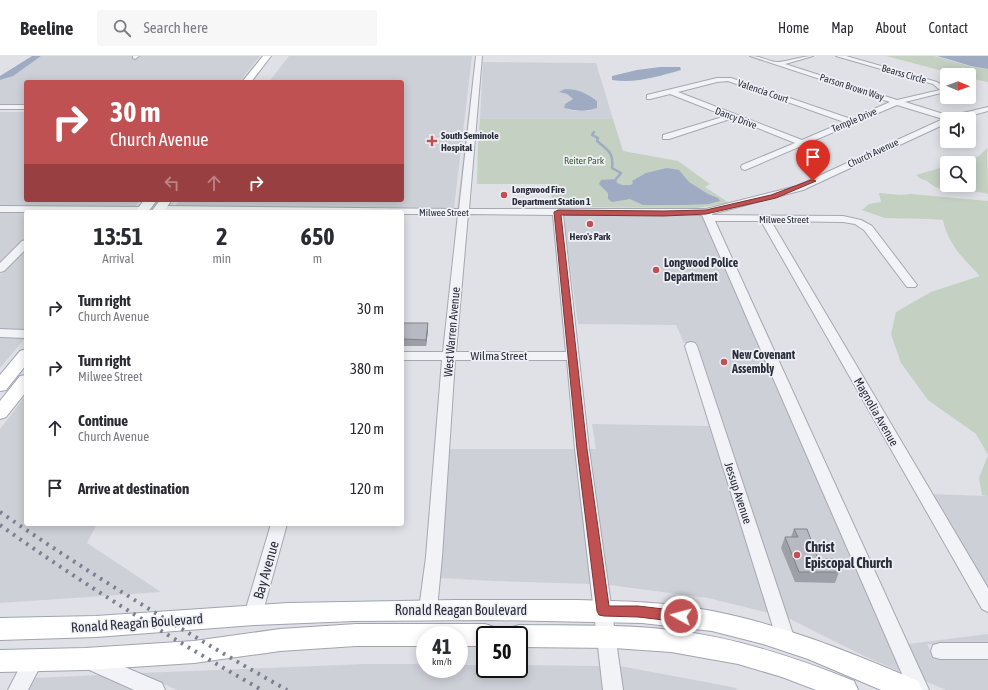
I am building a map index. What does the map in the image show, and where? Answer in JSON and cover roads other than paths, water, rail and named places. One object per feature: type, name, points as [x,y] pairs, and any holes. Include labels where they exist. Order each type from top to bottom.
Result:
[{"type":"main road","points":[[248,80],[271,58]]},
{"type":"main road","points":[[258,80],[271,58]]},
{"type":"main road","points":[[145,210],[157,204]]},
{"type":"main road","points":[[0,386],[24,356]]},
{"type":"main road","points":[[0,414],[24,383]]},
{"type":"main road","name":"Ronald Reagan Boulevard","points":[[0,629],[102,626],[341,611],[428,609],[638,611],[740,627],[786,640],[861,668],[909,690]]},
{"type":"main road","name":"Ronald Reagan Boulevard","points":[[0,661],[85,659],[194,652],[280,640],[356,635],[476,635]]},
{"type":"main road","name":"Ronald Reagan Boulevard","points":[[528,636],[607,637],[655,640],[708,647],[760,660],[807,675],[845,690]]},
{"type":"street","name":"West Warren Avenue","points":[[428,609],[434,557],[449,356],[479,56]]},
{"type":"street","name":"Parson Brown Way","points":[[753,56],[940,116]]},
{"type":"street","points":[[778,64],[810,56]]},
{"type":"street","name":"Bearss Circle","points":[[839,56],[935,83],[943,88],[941,92],[897,102]]},
{"type":"street","name":"Valencia Court","points":[[650,97],[717,80],[728,80],[852,122]]},
{"type":"street","name":"Dancy Drive","points":[[671,92],[801,142]]},
{"type":"street","name":"Temple Drive","points":[[745,167],[897,102]]},
{"type":"street","points":[[0,107],[24,107]]},
{"type":"street","name":"Church Avenue","points":[[976,112],[988,109]]},
{"type":"street","points":[[666,137],[732,116]]},
{"type":"street","name":"Church Avenue","points":[[707,215],[800,188],[940,123]]},
{"type":"street","name":"Milwee Street","points":[[157,204],[254,210]]},
{"type":"street","points":[[0,209],[29,210]]},
{"type":"street","name":"Milwee Street","points":[[404,212],[558,212],[707,215],[765,219],[843,219],[858,222],[868,228],[911,285]]},
{"type":"street","points":[[558,212],[582,449],[613,690]]},
{"type":"street","points":[[707,215],[919,690]]},
{"type":"street","name":"Magnolia Avenue","points":[[765,219],[988,604]]},
{"type":"street","points":[[0,269],[24,245]]},
{"type":"street","points":[[0,333],[24,334]]},
{"type":"street","name":"Jessup Avenue","points":[[692,346],[786,640]]},
{"type":"street","name":"Wilma Street","points":[[404,356],[572,356]]},
{"type":"street","name":"Bay Avenue","points":[[253,616],[279,526]]},
{"type":"street","points":[[940,651],[988,651]]},
{"type":"street","points":[[85,659],[155,690]]},
{"type":"street","points":[[18,690],[33,661]]},
{"type":"water","points":[[32,56],[41,56],[13,76],[0,80],[0,76]]},
{"type":"water","points":[[937,56],[988,56],[988,69],[971,66]]},
{"type":"water","points":[[660,67],[680,67],[681,70],[639,80],[612,80],[612,76],[637,70]]},
{"type":"water","points":[[565,89],[582,92],[589,96],[597,101],[597,108],[581,111],[564,108],[565,104],[573,99],[567,94],[559,92]]},
{"type":"water","points":[[667,168],[679,170],[689,182],[708,194],[718,198],[720,201],[708,204],[686,205],[643,205],[630,199],[612,202],[608,199],[608,193],[599,184],[601,180],[616,179],[617,183],[622,185],[631,185],[633,183],[632,181],[646,173]]},
{"type":"waterway","points":[[594,132],[592,135],[598,138],[597,141],[611,155],[612,168],[621,173],[616,179]]},
{"type":"railway","points":[[0,512],[70,559],[142,604],[287,690]]},
{"type":"railway","points":[[0,525],[129,611],[262,690]]},
{"type":"place","name":"South Seminole Hospital","points":[[432,141]]},
{"type":"place","name":"Longwood Fire Department Station 1","points":[[504,195]]},
{"type":"place","name":"Hero's Park","points":[[590,224]]},
{"type":"place","name":"Longwood Police Department","points":[[656,270]]},
{"type":"place","name":"New Covenant Assembly","points":[[724,362]]},
{"type":"place","name":"Christ Episcopal Church","points":[[797,555]]},
{"type":"park label","name":"Reiter Park","points":[[584,160]]}]
